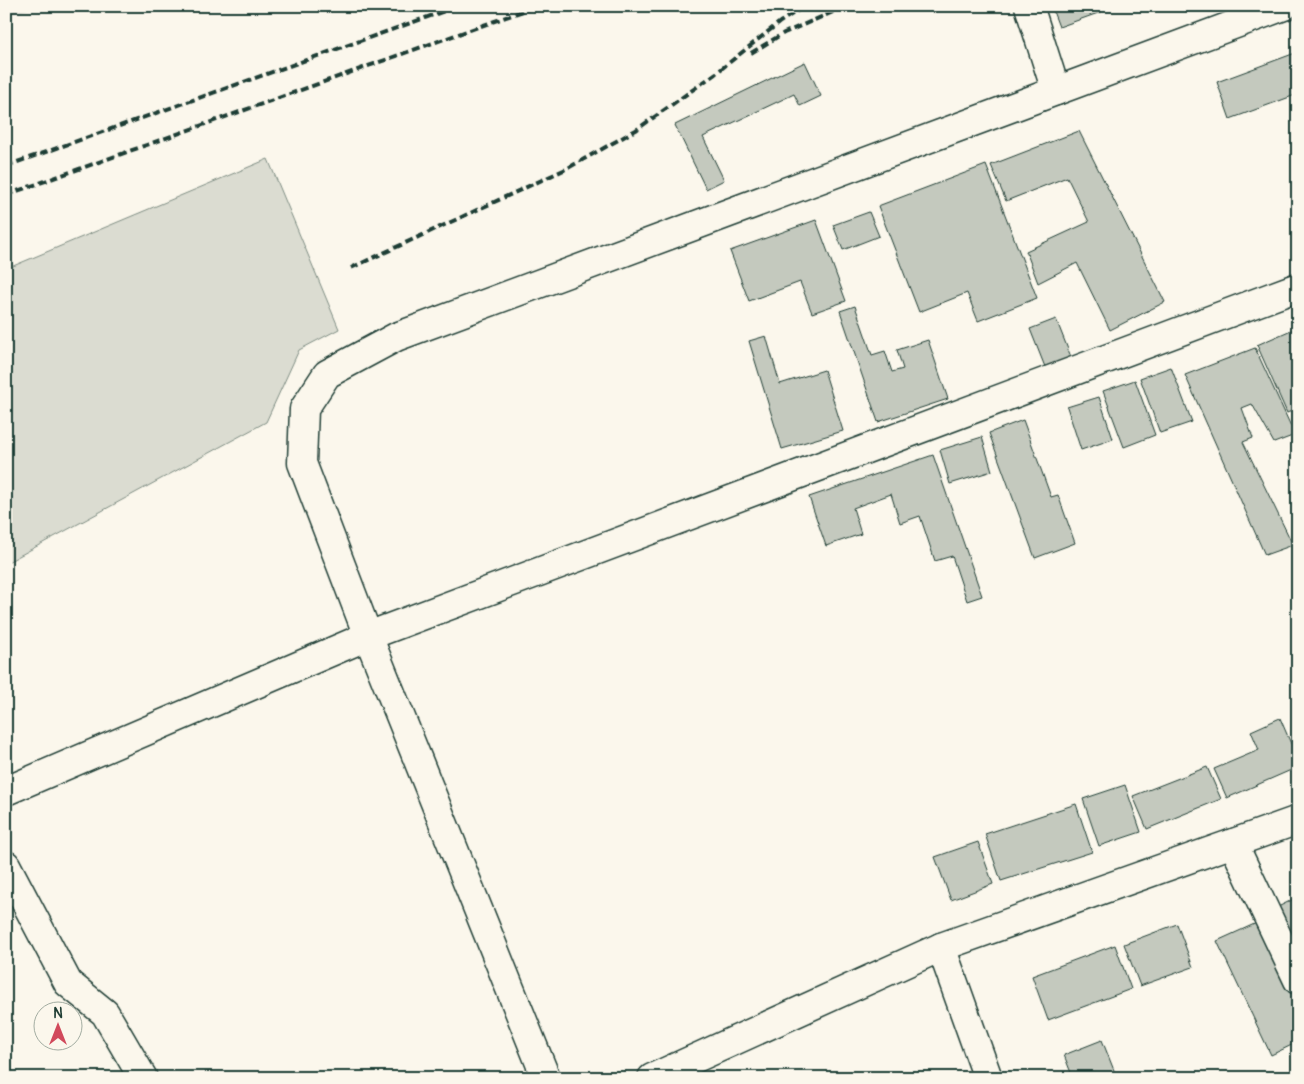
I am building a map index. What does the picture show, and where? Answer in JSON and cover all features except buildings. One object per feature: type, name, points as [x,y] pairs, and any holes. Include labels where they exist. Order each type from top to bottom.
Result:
[{"type":"street","points":[[1029,6],[1056,91]]},
{"type":"street","points":[[546,1078],[368,636],[302,463],[304,409],[326,374],[396,337],[1284,6]]},
{"type":"street","points":[[6,791],[368,636],[1298,287]]},
{"type":"street","points":[[652,1078],[942,947],[1298,820]]},
{"type":"street","points":[[1233,842],[1298,980]]},
{"type":"street","points":[[6,865],[68,983],[105,1013],[143,1078]]},
{"type":"street","points":[[942,947],[988,1078]]},
{"type":"shaded area","points":[[6,6],[38,6],[6,16]]},
{"type":"shaded area","points":[[268,159],[339,329],[299,350],[266,422],[6,563],[6,269]]},
{"type":"railway","points":[[6,166],[459,6]]},
{"type":"railway","points":[[6,195],[537,6]]},
{"type":"railway","points":[[351,268],[568,168],[636,130],[715,74],[780,22],[805,6]]},
{"type":"railway","points":[[751,53],[784,33],[847,6]]}]
